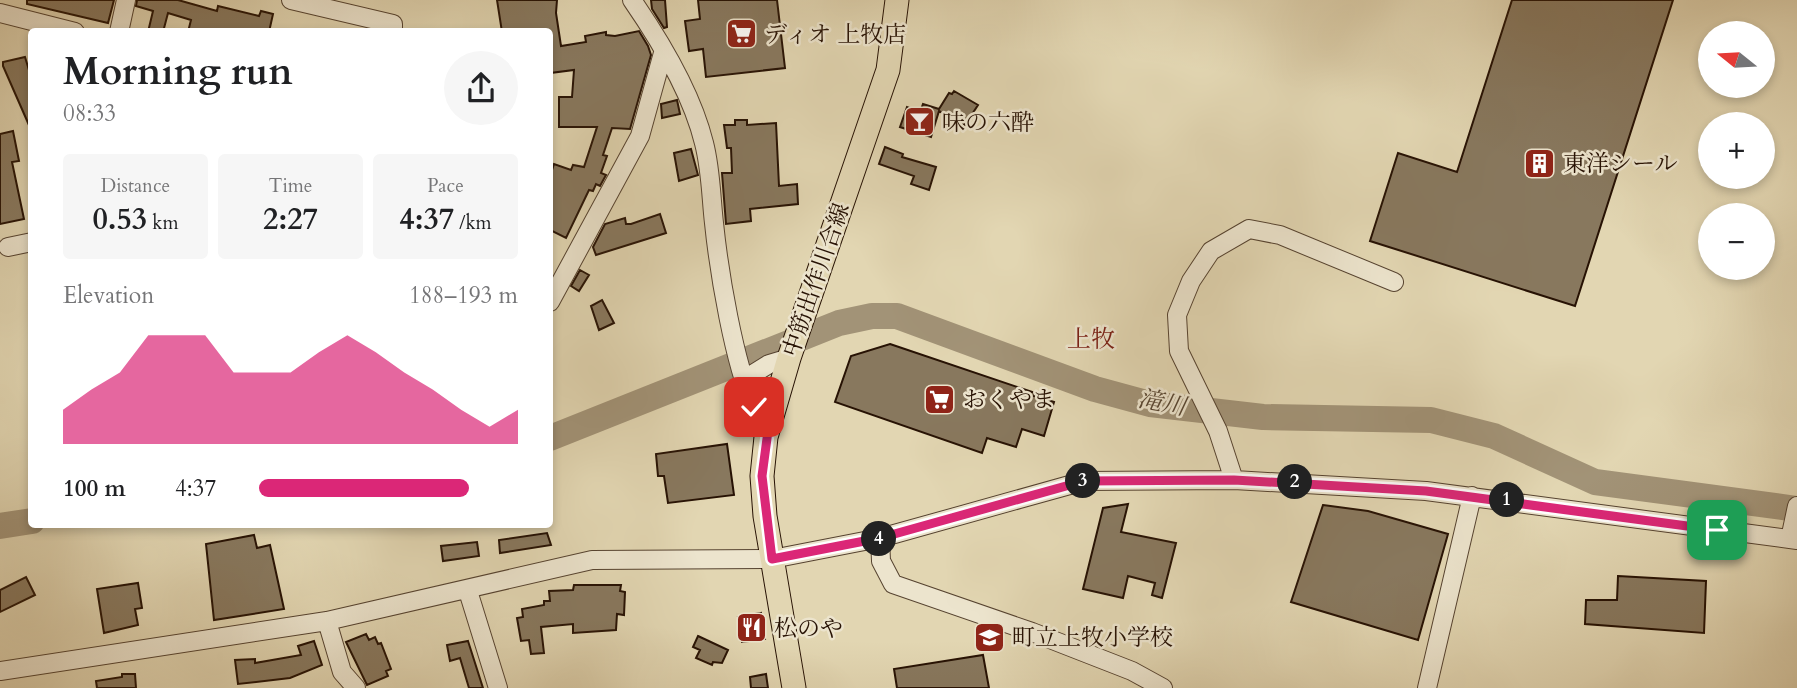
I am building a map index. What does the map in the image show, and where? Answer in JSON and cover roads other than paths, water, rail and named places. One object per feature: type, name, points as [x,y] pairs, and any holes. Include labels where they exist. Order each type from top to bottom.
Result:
[{"type":"main road","name":"中筋出作川合線","points":[[794,688],[772,559],[762,476],[770,416],[888,70],[897,0]]},
{"type":"street","points":[[120,28],[126,0]]},
{"type":"street","points":[[291,0],[364,8],[393,24],[393,28]]},
{"type":"street","points":[[632,0],[692,107],[705,146],[714,226],[735,339],[754,407],[770,416]]},
{"type":"street","points":[[0,13],[38,28]]},
{"type":"street","points":[[553,296],[640,136],[663,54]]},
{"type":"street","points":[[1234,480],[1218,431],[1180,351],[1177,315],[1191,281],[1211,251],[1248,229],[1280,235],[1394,282]]},
{"type":"street","points":[[8,247],[28,243]]},
{"type":"street","points":[[745,379],[769,364],[789,358]]},
{"type":"street","points":[[0,671],[327,621],[468,591],[592,560],[772,559],[880,538],[1084,481],[1234,480],[1472,496],[1793,535],[1797,506]]},
{"type":"street","points":[[1427,688],[1472,496]]},
{"type":"street","points":[[880,538],[881,561],[893,584],[1032,632],[1132,671],[1163,688]]},
{"type":"street","points":[[468,591],[498,688]]},
{"type":"street","points":[[327,621],[342,672],[356,688]]},
{"type":"waterway","name":"滝川","points":[[553,437],[839,323],[872,316],[897,316],[1095,389],[1150,404],[1263,417],[1431,420],[1494,436],[1595,482],[1797,509]]},
{"type":"waterway","name":"滝川","points":[[0,526],[28,522]]},
{"type":"place","name":"ディオ 上牧店","points":[[741,34]]},
{"type":"place","name":"味の六酔","points":[[919,122]]},
{"type":"place","name":"東洋シール","points":[[1540,163]]},
{"type":"place","name":"おくやま","points":[[940,399]]},
{"type":"place","name":"松のや","points":[[751,628]]},
{"type":"place","name":"町立上牧小学校","points":[[989,637]]},
{"type":"district","name":"上牧","points":[[1091,339]]}]
